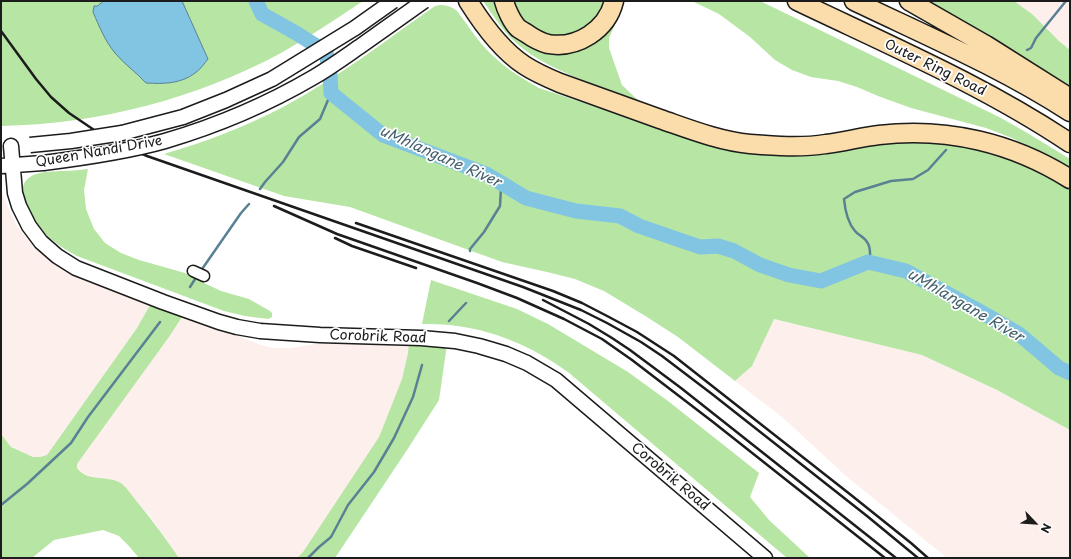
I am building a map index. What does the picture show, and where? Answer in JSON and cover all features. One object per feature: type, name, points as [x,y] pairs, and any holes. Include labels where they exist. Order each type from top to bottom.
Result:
[{"type":"highway","points":[[468,1],[493,35],[508,52],[524,65],[539,74],[560,83],[693,130],[749,144],[796,147],[906,132],[958,136],[986,142],[1029,157],[1070,179]]},
{"type":"highway","points":[[504,1],[511,19],[517,28],[537,40],[555,45],[578,41],[600,28],[606,21],[614,1]]},
{"type":"highway","name":"Outer Ring Road","points":[[797,1],[961,80],[1034,120],[1070,143]]},
{"type":"highway","name":"Outer Ring Road","points":[[854,1],[987,65],[1070,112]]},
{"type":"highway","points":[[909,1],[986,45],[1070,98]]},
{"type":"street","name":"Queen Nandi Drive","points":[[6,146],[71,141],[122,133],[183,117],[272,80],[355,28],[393,1]]},
{"type":"street","name":"Queen Nandi Drive","points":[[7,166],[43,163],[122,150],[164,141],[207,127],[247,111],[315,77],[424,1]]},
{"type":"street","name":"Corobrik Road","points":[[6,146],[7,166],[19,206],[29,226],[41,242],[57,256],[76,268],[163,302],[237,328],[320,335],[421,338],[455,341],[506,354],[527,363],[556,380],[765,558]]},
{"type":"street","points":[[194,271],[204,276]]},
{"type":"shaded area","points":[[1014,1],[1070,1],[1070,50],[1032,14]]},
{"type":"shaded area","points":[[1,190],[17,226],[32,245],[49,261],[78,278],[150,305],[137,328],[47,455],[40,457],[33,457],[11,447],[1,434]]},
{"type":"shaded area","points":[[182,317],[272,348],[291,348],[316,344],[355,341],[409,342],[402,379],[379,437],[303,552],[297,558],[179,558],[149,515],[116,480],[98,478],[84,474],[77,468],[77,464]]},
{"type":"shaded area","points":[[773,319],[922,355],[997,390],[1070,430],[1070,558],[947,558],[846,476],[782,417],[735,381],[752,366]]},
{"type":"green space","points":[[1,1],[104,1],[97,6],[133,71],[146,83],[159,83],[178,81],[190,77],[199,70],[208,59],[182,1],[363,1],[281,53],[215,84],[146,106],[110,114],[38,124],[1,126]]},
{"type":"green space","points":[[483,1],[496,1],[552,52],[621,1],[622,9],[609,38],[609,48],[622,85],[645,107],[558,70],[531,55],[510,37]]},
{"type":"green space","points":[[512,1],[607,1],[597,20],[579,33],[558,37],[543,34],[525,23],[520,17]]},
{"type":"green space","points":[[692,1],[760,1],[999,117],[1070,159],[1070,170],[1048,156],[1012,138],[986,128],[911,108],[838,81],[811,77],[792,70],[775,60],[750,37],[719,14]]},
{"type":"green space","points":[[926,1],[1014,1],[1032,14],[1070,50],[1070,91]]},
{"type":"green space","points":[[435,6],[449,6],[457,11],[478,40],[492,55],[524,80],[539,88],[716,147],[760,155],[791,156],[883,142],[934,141],[985,150],[1019,162],[1052,178],[1070,190],[1070,430],[997,390],[922,355],[774,319],[752,366],[735,381],[678,337],[647,317],[604,291],[575,279],[502,262],[350,207],[284,196],[164,154],[225,134],[283,107],[341,72]]},
{"type":"green space","points":[[88,169],[84,190],[86,209],[94,229],[105,243],[121,253],[139,260],[185,273],[221,291],[249,299],[270,311],[272,313],[272,317],[268,319],[224,311],[77,256],[54,242],[40,227],[28,209],[24,200],[24,183],[33,175],[41,173]]},
{"type":"green space","points":[[431,280],[517,309],[548,324],[628,372],[668,401],[759,473],[750,497],[769,520],[810,558],[787,558],[568,372],[555,363],[527,347],[497,335],[465,327],[442,324],[422,324]]},
{"type":"green space","points":[[150,305],[182,317],[77,464],[77,468],[82,473],[87,475],[111,479],[122,484],[154,523],[179,558],[139,558],[119,536],[103,530],[54,540],[32,558],[1,558],[1,434],[11,447],[33,457],[47,455],[137,328]]},
{"type":"green space","points":[[409,342],[447,344],[439,400],[335,558],[297,558],[303,552],[379,437],[402,379]]},
{"type":"water","points":[[104,1],[182,1],[208,59],[197,72],[190,77],[165,83],[146,83],[122,61],[108,44],[102,33],[93,12],[94,6],[97,6]]},
{"type":"waterway","name":"uMhlangane River","points":[[256,1],[262,14],[326,52],[330,74],[331,93],[383,135],[486,174],[526,198],[576,211],[620,216],[639,226],[700,247],[718,246],[734,251],[760,265],[789,275],[821,281],[868,262],[906,271],[1019,334],[1059,368],[1070,373]]},
{"type":"waterway","points":[[1027,50],[1031,48],[1036,38],[1066,1]]},
{"type":"waterway","points":[[260,189],[283,162],[299,137],[320,119],[331,93]]},
{"type":"waterway","points":[[858,266],[870,260],[870,248],[866,240],[856,232],[850,224],[844,199],[855,192],[891,181],[913,179],[928,170],[946,150]]},
{"type":"waterway","points":[[470,251],[500,206],[501,187],[490,176]]},
{"type":"waterway","points":[[200,272],[241,213],[249,204]]},
{"type":"waterway","points":[[190,287],[197,276]]},
{"type":"waterway","points":[[449,321],[466,303]]},
{"type":"waterway","points":[[1,505],[27,484],[71,443],[88,417],[160,322]]},
{"type":"waterway","points":[[308,558],[331,537],[348,505],[374,472],[394,438],[413,397],[422,365]]},
{"type":"railway","points":[[1,31],[51,97],[69,113],[106,138],[147,156],[523,287],[581,310],[641,342],[712,394],[918,558]]},
{"type":"railway","points":[[274,206],[337,234],[517,298],[564,319],[602,339],[713,422],[885,558]]},
{"type":"railway","points":[[356,223],[553,291],[582,303],[637,332],[674,356],[851,495],[928,558]]},
{"type":"railway","points":[[335,238],[352,246],[416,268]]},
{"type":"railway","points":[[543,300],[589,324],[630,350],[681,388],[896,558]]}]
